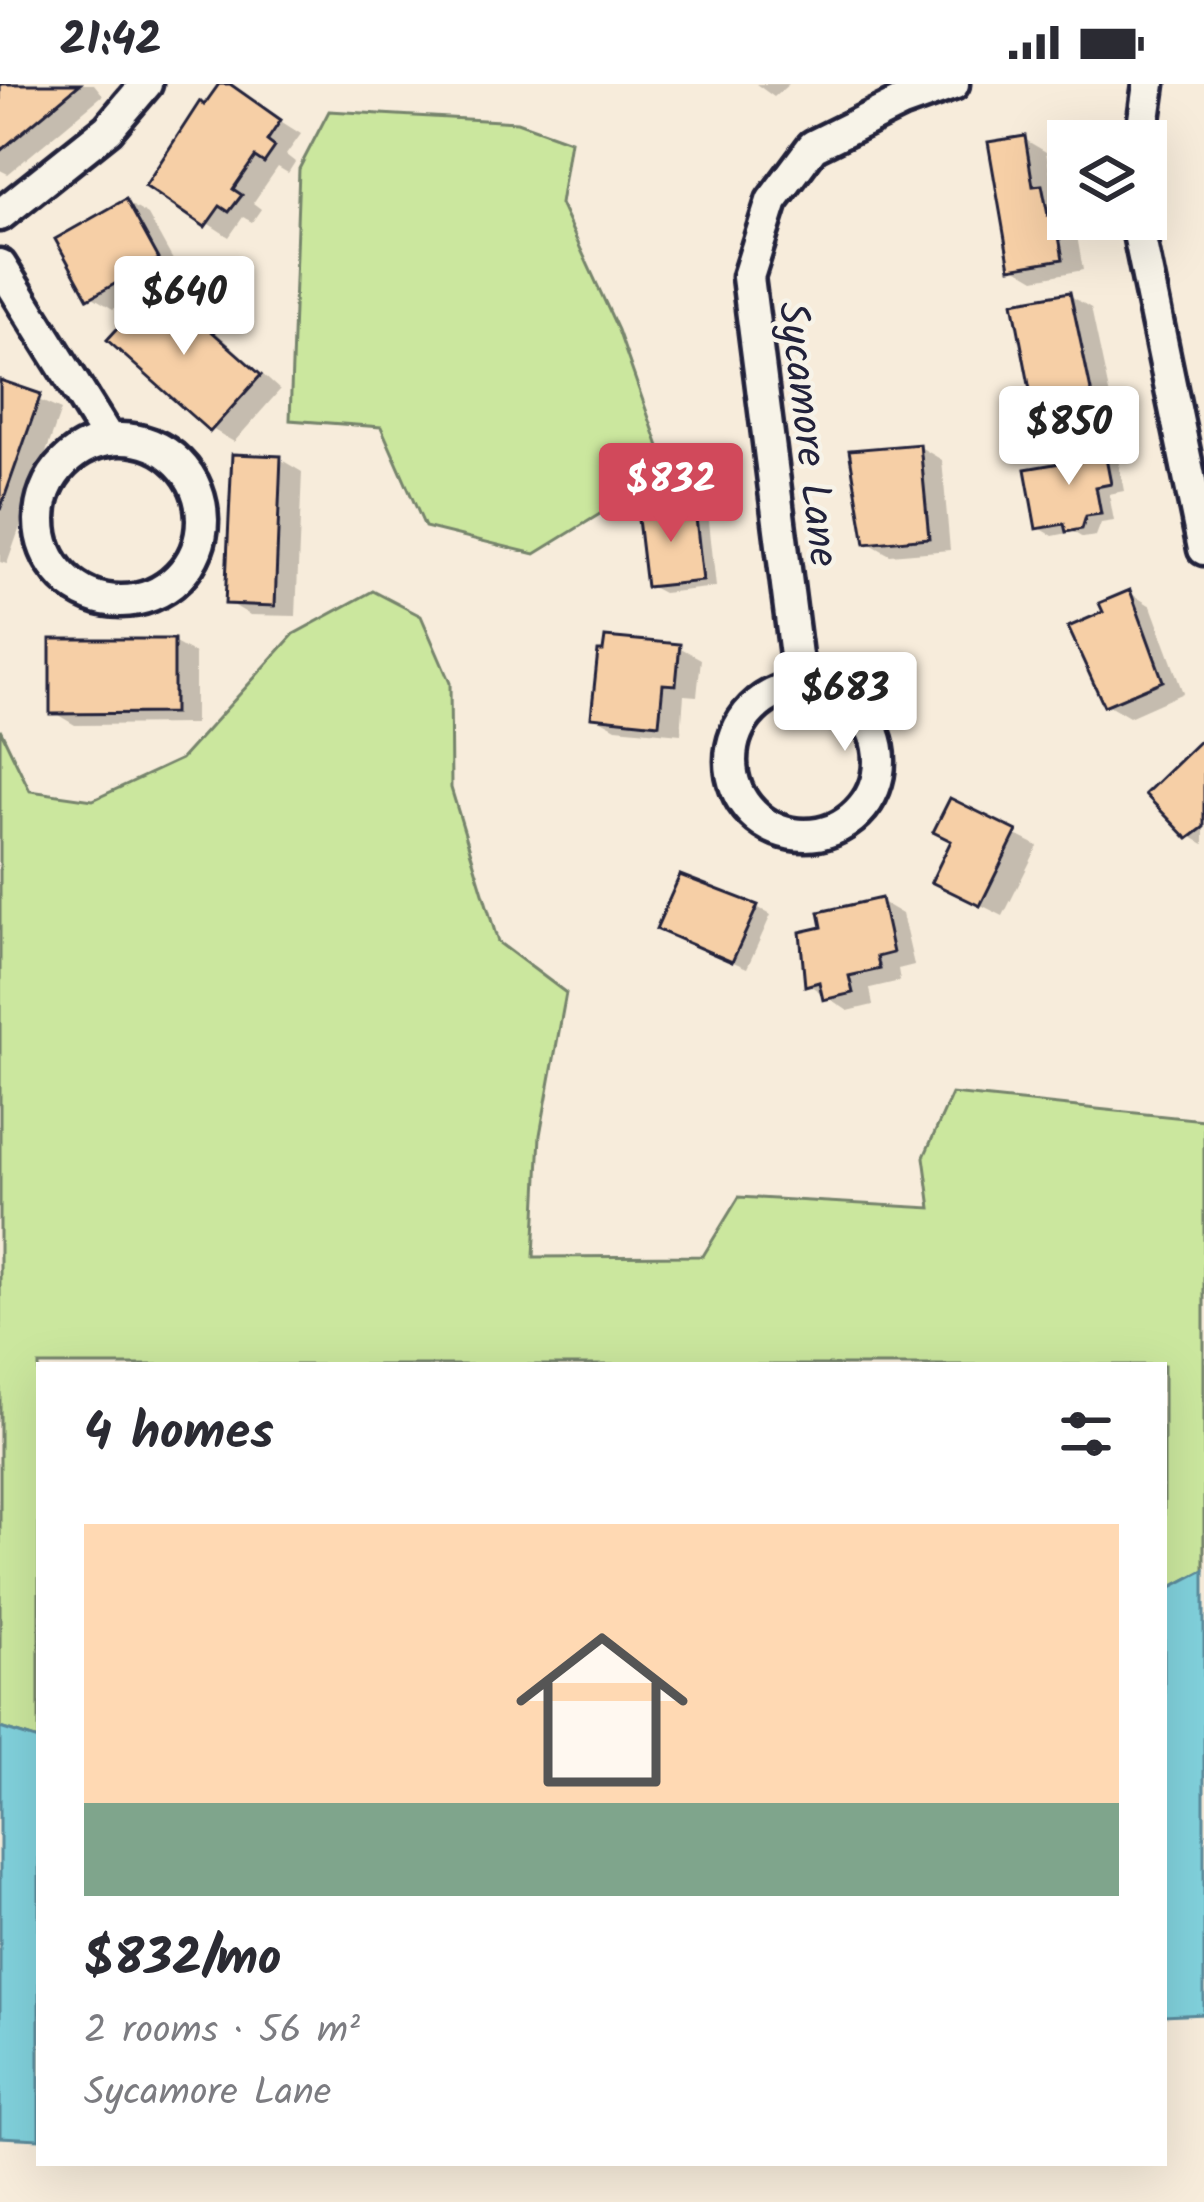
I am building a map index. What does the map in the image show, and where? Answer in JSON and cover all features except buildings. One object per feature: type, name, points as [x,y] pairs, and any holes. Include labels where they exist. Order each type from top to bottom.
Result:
[{"type":"street","points":[[0,215],[107,129],[146,84]]},
{"type":"street","name":"Sycamore Lane","points":[[800,687],[748,278],[772,200],[813,146],[952,84]]},
{"type":"street","points":[[1139,86],[1140,120]]},
{"type":"street","points":[[1140,240],[1204,549]]},
{"type":"street","points":[[0,266],[109,440]]},
{"type":"street","points":[[109,440],[151,444],[173,458],[200,500],[197,551],[174,582],[140,600],[115,602],[87,595],[63,579],[46,556],[38,529],[40,500],[52,475],[72,454],[109,440]]},
{"type":"street","points":[[800,687],[845,698],[863,714],[880,759],[866,804],[849,821],[803,835],[778,830],[748,808],[732,775],[731,750],[754,706],[775,693],[800,687]]},
{"type":"green space","points":[[329,111],[517,122],[570,141],[560,204],[618,330],[668,472],[535,554],[425,527],[381,427],[290,420],[299,169]]},
{"type":"green space","points":[[373,591],[421,616],[450,683],[451,788],[498,942],[566,993],[540,1135],[534,1257],[703,1256],[739,1197],[931,1208],[924,1157],[952,1094],[1204,1120],[1204,1570],[1167,1589],[1167,1362],[36,1362],[36,1739],[0,1728],[0,729],[30,791],[93,800],[181,759],[294,634]]},
{"type":"water","points":[[1204,1570],[1204,2014],[1167,2016],[1167,1589]]},
{"type":"water","points":[[0,1728],[36,1739],[36,2139],[0,2137]]}]
